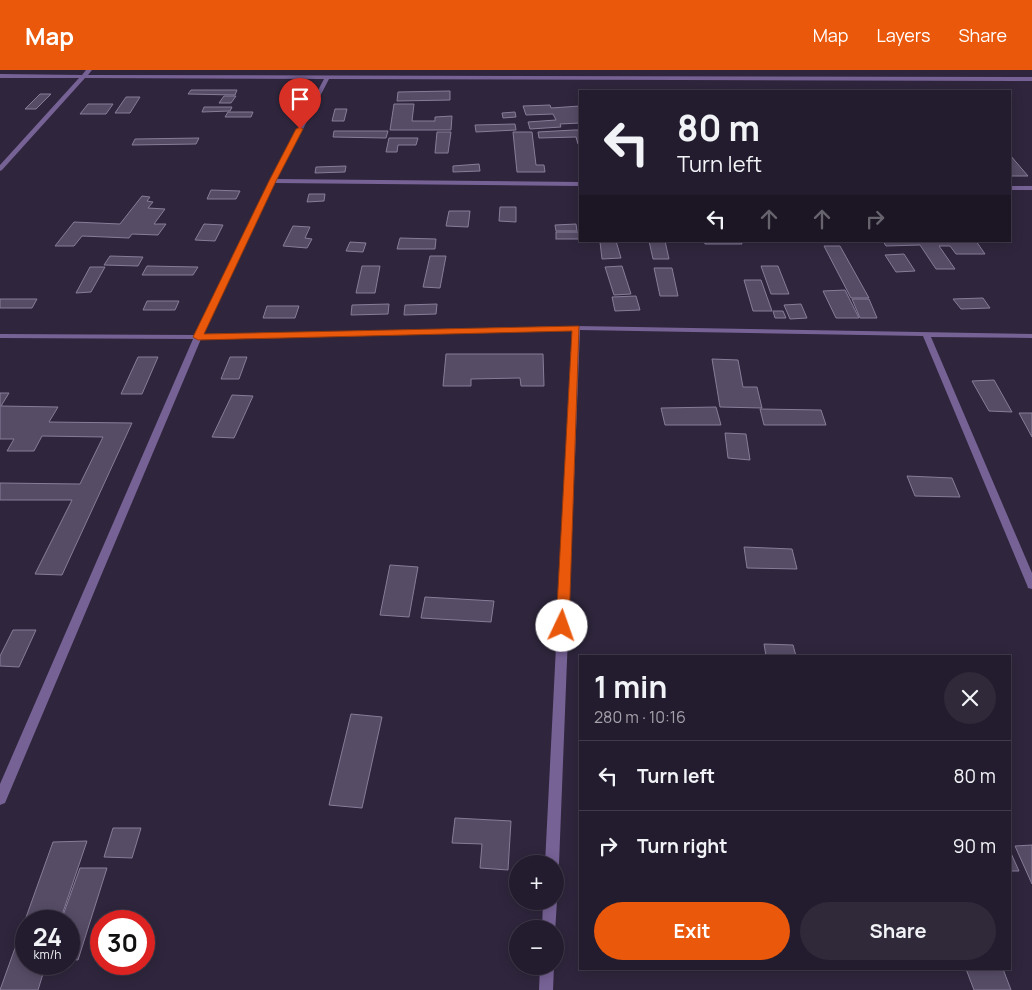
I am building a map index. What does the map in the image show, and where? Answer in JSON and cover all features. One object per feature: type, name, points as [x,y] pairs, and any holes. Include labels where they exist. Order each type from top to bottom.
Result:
[{"type":"street","points":[[0,169],[89,70]]},
{"type":"street","points":[[912,70],[918,79]]},
{"type":"street","points":[[0,76],[1032,79]]},
{"type":"street","points":[[0,799],[198,337],[273,181],[327,78]]},
{"type":"street","points":[[273,181],[579,184]]},
{"type":"street","points":[[1011,188],[1032,188]]},
{"type":"street","points":[[552,855],[576,328]]},
{"type":"street","points":[[0,336],[198,337],[576,328],[1032,336]]},
{"type":"street","points":[[926,335],[1032,585]]},
{"type":"street","points":[[546,990],[547,975]]},
{"type":"building","points":[[191,90],[237,90],[235,95],[188,94]]},
{"type":"building","points":[[450,91],[450,100],[397,101],[398,92]]},
{"type":"building","points":[[40,94],[51,94],[36,109],[25,109]]},
{"type":"building","points":[[224,96],[236,96],[231,103],[219,103]]},
{"type":"building","points":[[126,97],[140,97],[130,113],[115,113]]},
{"type":"building","points":[[88,104],[113,104],[106,114],[80,114]]},
{"type":"building","points":[[394,104],[414,104],[412,121],[435,121],[435,117],[452,116],[451,130],[390,130]]},
{"type":"building","points":[[550,105],[551,108],[579,106],[579,123],[560,124],[561,127],[530,129],[528,122],[556,120],[553,114],[526,115],[523,106]]},
{"type":"building","points":[[204,107],[232,107],[230,111],[202,112]]},
{"type":"building","points":[[335,109],[347,109],[344,121],[332,121]]},
{"type":"building","points":[[228,112],[253,112],[251,117],[225,117]]},
{"type":"building","points":[[515,112],[516,117],[503,118],[502,113]]},
{"type":"building","points":[[515,124],[516,130],[476,132],[475,125]]},
{"type":"building","points":[[579,130],[579,144],[576,137],[539,138],[538,132]]},
{"type":"building","points":[[334,131],[388,131],[386,138],[333,137]]},
{"type":"building","points":[[437,132],[451,132],[448,153],[435,153]]},
{"type":"building","points":[[513,132],[532,132],[536,165],[544,165],[545,172],[517,172]]},
{"type":"building","points":[[199,138],[196,144],[132,145],[135,139]]},
{"type":"building","points":[[389,138],[418,138],[416,145],[398,145],[397,152],[386,152]]},
{"type":"building","points":[[1011,156],[1028,176],[1011,176]]},
{"type":"building","points":[[479,164],[480,171],[453,172],[453,166]]},
{"type":"building","points":[[346,166],[345,172],[315,173],[316,167]]},
{"type":"building","points":[[211,190],[240,191],[236,199],[207,199]]},
{"type":"building","points":[[309,194],[325,194],[324,201],[307,202]]},
{"type":"building","points":[[142,196],[150,197],[147,201],[153,202],[148,208],[165,209],[154,224],[166,224],[158,235],[132,234],[129,238],[82,236],[74,246],[55,246],[74,222],[120,224]]},
{"type":"building","points":[[500,207],[516,207],[516,222],[499,221]]},
{"type":"building","points":[[449,211],[470,211],[468,227],[446,226]]},
{"type":"building","points":[[204,224],[223,225],[215,241],[195,240]]},
{"type":"building","points":[[576,224],[577,231],[556,231],[555,225]]},
{"type":"building","points":[[293,226],[310,227],[305,238],[312,239],[307,248],[283,246]]},
{"type":"building","points":[[556,232],[579,232],[579,239],[556,239]]},
{"type":"building","points":[[400,238],[436,239],[435,249],[397,249]]},
{"type":"building","points":[[350,242],[366,243],[363,252],[346,251]]},
{"type":"building","points":[[600,242],[616,242],[621,258],[602,259]]},
{"type":"building","points":[[649,242],[665,242],[669,259],[653,259]]},
{"type":"building","points":[[704,242],[741,242],[742,244],[705,244]]},
{"type":"building","points":[[884,242],[977,242],[985,254],[956,254],[950,246],[939,246],[955,269],[936,269],[920,245],[886,246]]},
{"type":"building","points":[[824,246],[840,246],[869,298],[851,298]]},
{"type":"building","points":[[904,254],[915,271],[896,272],[885,255]]},
{"type":"building","points":[[110,256],[143,257],[138,266],[104,265]]},
{"type":"building","points":[[430,256],[446,256],[440,288],[423,287]]},
{"type":"building","points":[[147,266],[198,267],[193,275],[142,275]]},
{"type":"building","points":[[362,266],[380,266],[375,293],[356,293]]},
{"type":"building","points":[[622,266],[631,294],[614,295],[605,267]]},
{"type":"building","points":[[761,266],[778,266],[789,294],[771,294]]},
{"type":"building","points":[[90,267],[105,267],[91,292],[76,293]]},
{"type":"building","points":[[654,268],[672,268],[678,296],[660,296]]},
{"type":"building","points":[[744,280],[761,280],[772,311],[753,311]]},
{"type":"building","points":[[845,290],[859,318],[836,318],[823,291]]},
{"type":"building","points":[[636,296],[640,310],[615,311],[612,297]]},
{"type":"building","points":[[983,298],[990,308],[961,309],[953,299]]},
{"type":"building","points":[[0,299],[37,299],[32,308],[0,308]]},
{"type":"building","points":[[852,299],[869,299],[877,318],[860,318]]},
{"type":"building","points":[[147,301],[179,301],[175,310],[143,310]]},
{"type":"building","points":[[389,304],[388,314],[351,315],[352,305]]},
{"type":"building","points":[[437,304],[436,314],[404,315],[405,305]]},
{"type":"building","points":[[801,304],[807,318],[790,319],[784,305]]},
{"type":"building","points":[[267,306],[299,306],[295,318],[263,318]]},
{"type":"building","points":[[773,311],[783,311],[786,318],[775,318]]},
{"type":"building","points":[[446,354],[543,354],[544,386],[521,386],[520,378],[471,379],[471,386],[443,386]]},
{"type":"building","points":[[138,357],[158,357],[142,394],[121,394]]},
{"type":"building","points":[[230,357],[247,357],[239,379],[221,379]]},
{"type":"building","points":[[712,359],[738,360],[743,387],[757,387],[762,408],[720,407]]},
{"type":"building","points":[[994,380],[1012,412],[989,411],[972,381]]},
{"type":"building","points":[[0,393],[9,393],[1,406],[58,407],[49,422],[132,423],[62,575],[35,574],[72,500],[0,500],[0,483],[80,484],[103,437],[42,436],[34,451],[7,451],[14,439],[0,439]]},
{"type":"building","points":[[232,395],[253,396],[234,438],[212,437]]},
{"type":"building","points":[[716,407],[721,425],[665,425],[661,408]]},
{"type":"building","points":[[760,409],[821,410],[826,425],[764,425]]},
{"type":"building","points":[[1019,413],[1032,413],[1032,437]]},
{"type":"building","points":[[725,433],[746,434],[750,460],[728,458]]},
{"type":"building","points":[[907,476],[952,478],[960,497],[915,496]]},
{"type":"building","points":[[744,547],[792,549],[797,569],[747,568]]},
{"type":"building","points":[[390,565],[418,567],[409,617],[380,615]]},
{"type":"building","points":[[425,597],[494,601],[491,622],[421,618]]},
{"type":"building","points":[[13,630],[36,630],[19,667],[0,666],[0,656]]},
{"type":"building","points":[[764,644],[793,645],[796,655],[766,655]]},
{"type":"building","points":[[351,714],[382,717],[362,808],[329,805]]},
{"type":"building","points":[[455,818],[511,821],[508,870],[480,868],[482,844],[452,843]]},
{"type":"building","points":[[113,828],[141,828],[132,858],[104,857]]},
{"type":"building","points":[[87,841],[64,910],[29,910],[53,842]]},
{"type":"building","points":[[1032,845],[1032,884],[1015,846]]},
{"type":"building","points":[[1011,853],[1019,871],[1011,871]]},
{"type":"building","points":[[80,868],[107,868],[94,910],[90,910],[90,922],[80,954],[80,910],[65,910]]},
{"type":"building","points":[[15,948],[15,975],[43,975],[38,990],[0,990]]},
{"type":"building","points":[[966,970],[1003,970],[1011,990],[974,990]]},
{"type":"route","points":[[300,129],[198,337],[576,328],[562,626]]}]
